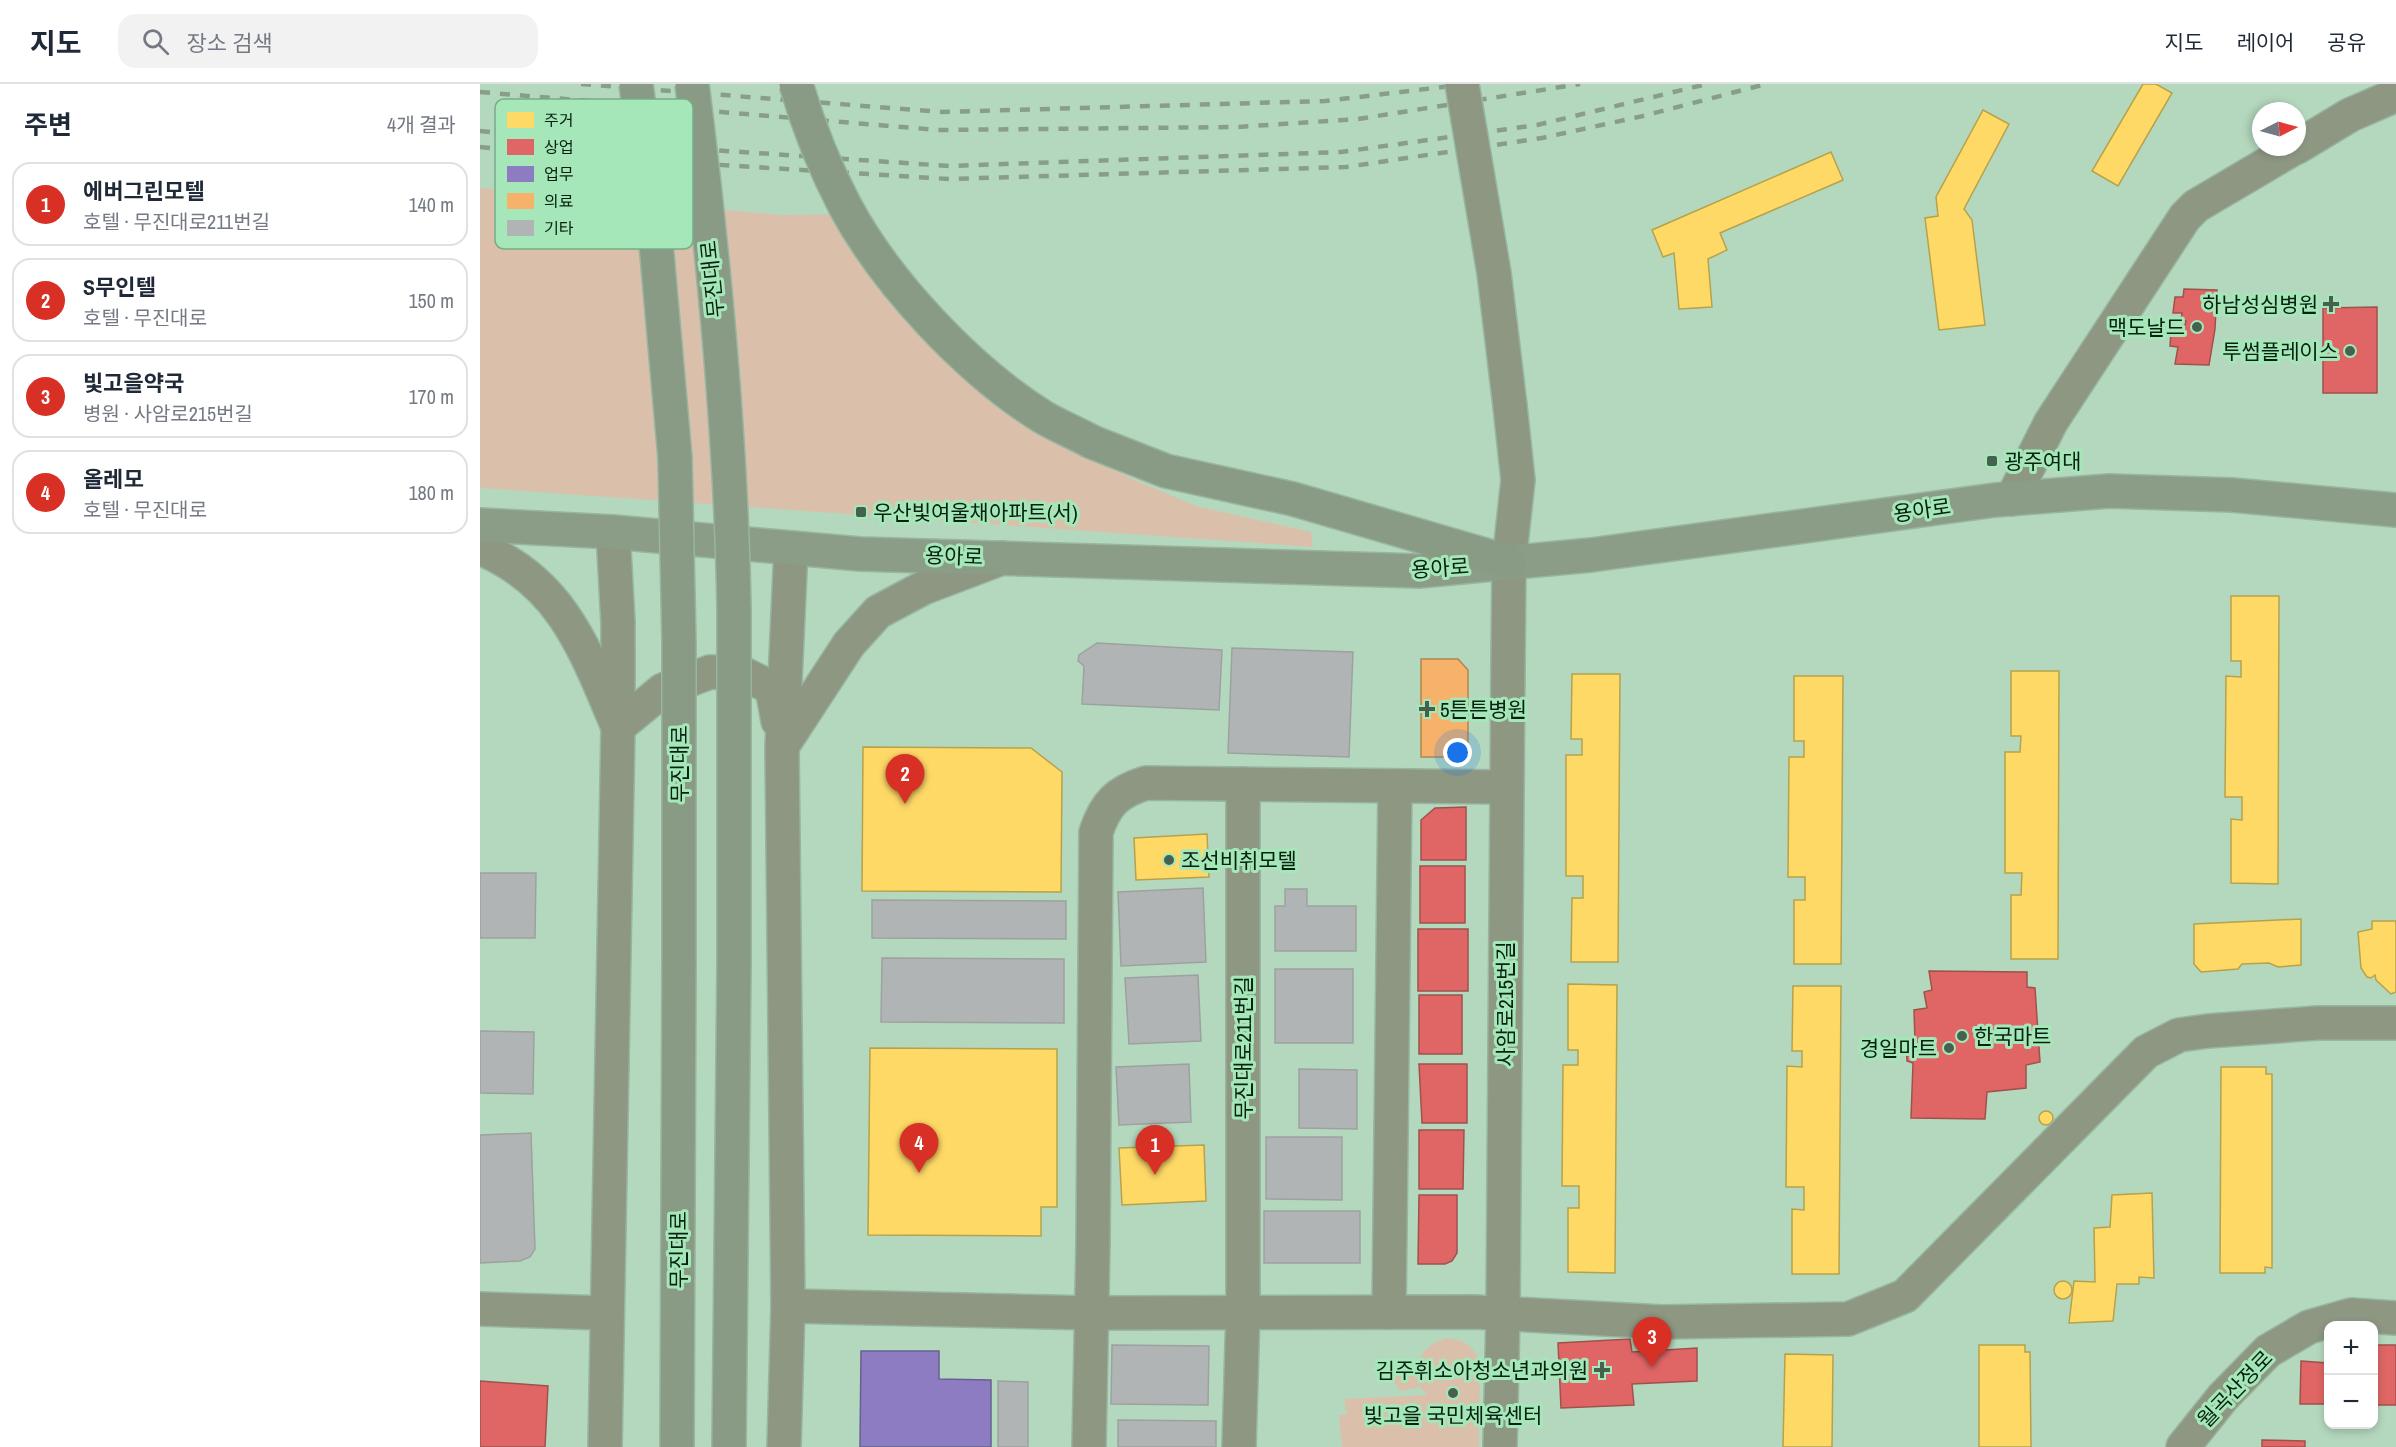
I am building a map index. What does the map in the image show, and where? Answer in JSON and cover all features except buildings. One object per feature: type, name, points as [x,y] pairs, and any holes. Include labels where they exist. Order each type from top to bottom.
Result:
[{"type":"highway","name":"무진대로","points":[[636,84],[638,99]]},
{"type":"highway","name":"무진대로","points":[[692,84],[713,281],[727,453],[734,608],[734,964],[729,1447]]},
{"type":"highway","points":[[796,84],[846,207],[902,290],[990,379],[1043,417],[1092,441],[1166,471],[1293,499],[1509,562]]},
{"type":"highway","name":"무진대로","points":[[656,249],[675,458],[679,643],[677,1447]]},
{"type":"main road","name":"용아로","points":[[480,525],[613,532],[860,554],[1419,571],[1591,555],[2012,498],[2120,491],[2232,495],[2396,510]]},
{"type":"street","name":"사암로215번길","points":[[1462,84],[1494,273],[1518,480],[1509,562],[1500,1447]]},
{"type":"street","points":[[2306,142],[2350,115],[2396,95]]},
{"type":"street","points":[[2012,498],[2051,422],[2185,217],[2196,206],[2282,156]]},
{"type":"street","points":[[605,1447],[618,727],[618,623],[613,532]]},
{"type":"street","points":[[480,548],[532,578],[566,617],[581,642],[618,727]]},
{"type":"street","points":[[784,1447],[788,1306],[782,747],[791,548]]},
{"type":"street","points":[[782,747],[849,644],[878,612],[923,588],[1002,558]]},
{"type":"street","points":[[618,727],[663,690],[710,672],[742,673],[772,688],[782,747]]},
{"type":"street","points":[[1089,1447],[1096,832],[1102,814],[1113,800],[1128,789],[1146,783],[1506,787]]},
{"type":"street","name":"무진대로211번길","points":[[1239,1447],[1243,1311],[1244,784]]},
{"type":"street","points":[[1389,1312],[1395,786]]},
{"type":"street","points":[[788,1306],[1092,1313],[1243,1311],[1503,1313],[1662,1322],[1733,1323],[1848,1319],[1905,1296],[2146,1052],[2179,1035],[2199,1032],[2317,1023],[2396,1023]]},
{"type":"street","points":[[480,1309],[606,1313]]},
{"type":"street","name":"월곡산정로","points":[[2183,1447],[2223,1398],[2268,1351],[2308,1327],[2350,1315],[2396,1318]]},
{"type":"shaded area","points":[[480,188],[495,189],[495,249],[693,249],[693,207],[782,215],[854,214],[1054,434],[1128,477],[1196,506],[1311,532],[1313,547],[480,488]]},
{"type":"shaded area","name":"빛고을 국민체육센터","points":[[1447,1338],[1467,1345],[1480,1361],[1479,1447],[1342,1447],[1339,1415],[1347,1414],[1344,1399],[1427,1395],[1420,1387],[1400,1391],[1394,1382],[1395,1371],[1402,1364],[1417,1366],[1428,1348]]},
{"type":"railway","points":[[581,84],[942,112],[1325,101],[1468,84]]},
{"type":"railway","points":[[693,110],[938,130],[1237,127],[1358,119],[1580,84]]},
{"type":"railway","points":[[693,149],[949,166],[1341,152],[1537,125],[1707,84]]},
{"type":"railway","points":[[693,163],[949,179],[1346,167],[1542,138],[1643,116],[1766,84]]},
{"type":"railway","points":[[480,92],[564,99]]},
{"type":"railway","points":[[480,131],[495,133]]},
{"type":"railway","points":[[480,147],[495,148]]},
{"type":"place","name":"하남성심병원","points":[[2331,304]]},
{"type":"place","name":"맥도날드","points":[[2197,327]]},
{"type":"place","name":"투썸플레이스","points":[[2350,351]]},
{"type":"place","name":"광주여대","points":[[1992,461]]},
{"type":"place","name":"우산빛여울채아파트(서)","points":[[861,512]]},
{"type":"place","name":"5튼튼병원","points":[[1427,709]]},
{"type":"place","name":"S무인텔","points":[[905,804]]},
{"type":"place","name":"조선비취모텔","points":[[1169,860]]},
{"type":"place","name":"한국마트","points":[[1962,1036]]},
{"type":"place","name":"경일마트","points":[[1949,1048]]},
{"type":"place","name":"올레모","points":[[919,1173]]},
{"type":"place","name":"에버그린모텔","points":[[1155,1175]]},
{"type":"place","name":"빛고을약국","points":[[1652,1367]]},
{"type":"place","name":"김주휘소아청소년과의원","points":[[1602,1370]]},
{"type":"place","name":"빛고을 국민체육센터","points":[[1453,1393]]}]
